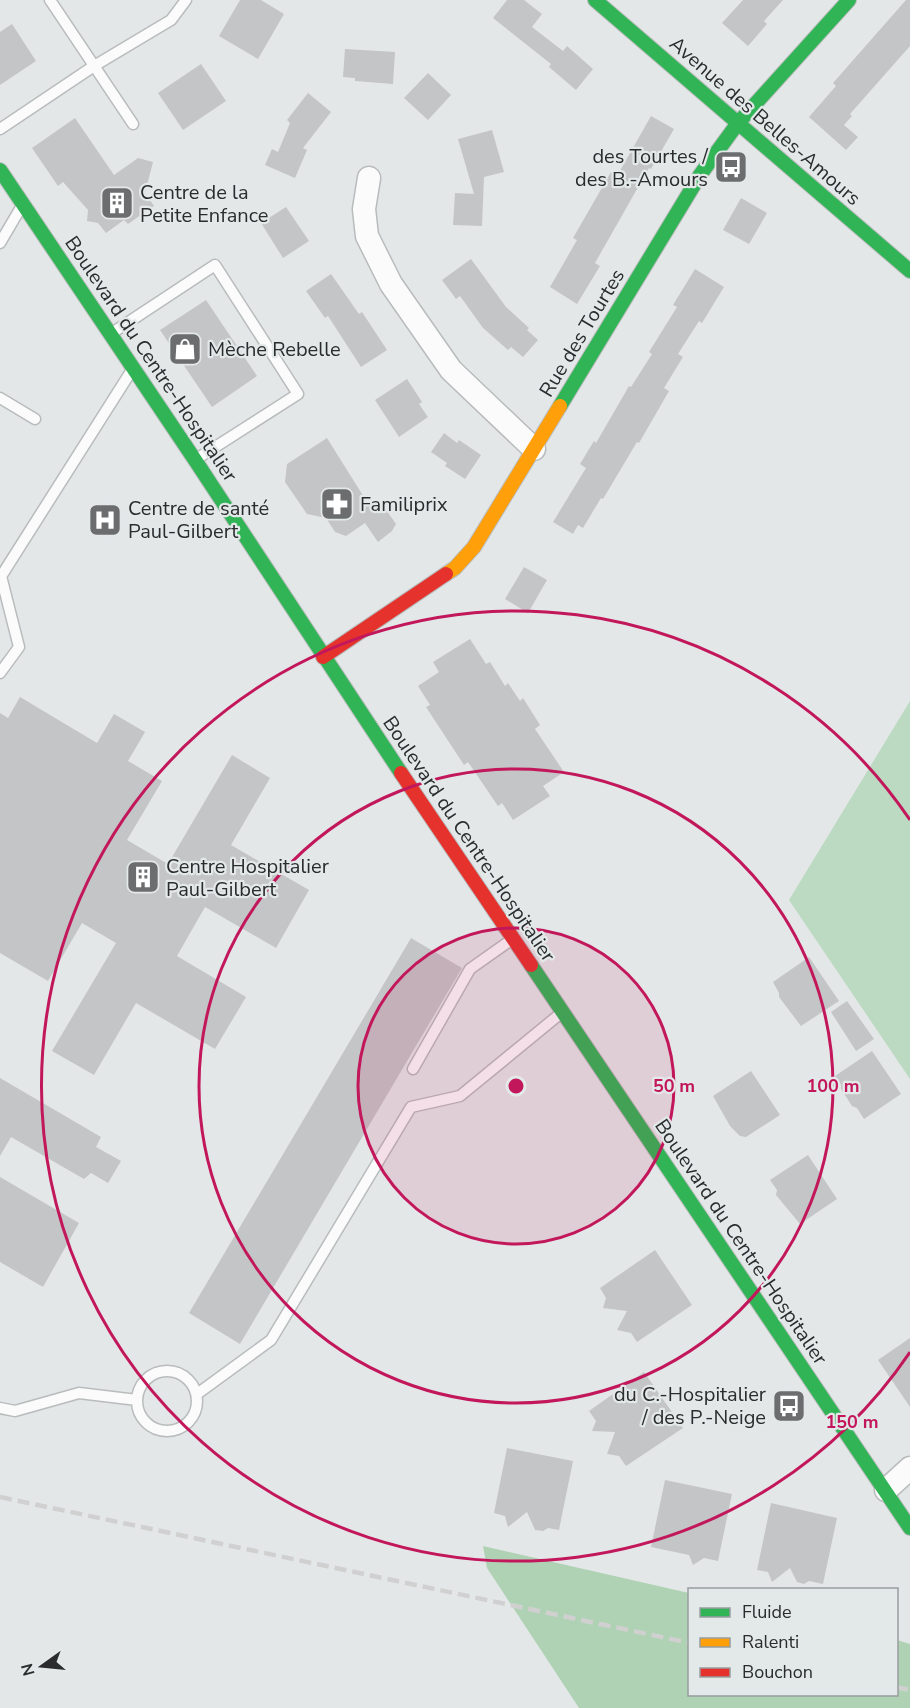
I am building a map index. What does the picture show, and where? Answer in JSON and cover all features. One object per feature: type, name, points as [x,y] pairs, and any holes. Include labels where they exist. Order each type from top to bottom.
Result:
[{"type":"street","name":"Avenue des Belles-Amours","points":[[595,0],[910,271]]},
{"type":"street","name":"Rue des Tourtes","points":[[323,657],[455,568],[474,547],[700,175],[738,123],[849,0]]},
{"type":"street","name":"Boulevard du Centre-Hospitalier","points":[[0,170],[111,333],[323,657],[910,1527]]},
{"type":"street","points":[[369,178],[364,209],[367,236],[391,284],[451,370],[534,449]]},
{"type":"street","points":[[886,1490],[910,1468]]},
{"type":"lane","points":[[50,0],[133,124]]},
{"type":"lane","points":[[0,129],[94,66],[171,20],[186,0]]},
{"type":"lane","points":[[0,243],[24,203]]},
{"type":"lane","points":[[111,333],[215,265],[298,394],[195,460]]},
{"type":"lane","points":[[0,672],[19,647],[0,577],[134,368]]},
{"type":"lane","points":[[0,398],[35,419]]},
{"type":"lane","points":[[413,1069],[470,969],[513,939]]},
{"type":"lane","points":[[197,1394],[271,1340],[411,1107],[460,1096],[563,1012]]},
{"type":"lane","points":[[164,1370],[174,1371],[183,1374],[190,1381],[197,1394],[197,1408],[193,1417],[179,1429],[170,1432],[160,1431],[144,1421],[139,1413],[137,1400],[141,1385],[147,1378],[164,1370]]},
{"type":"lane","points":[[0,1408],[15,1411],[79,1393],[137,1400]]},
{"type":"green space","points":[[910,701],[910,1079],[789,900]]},
{"type":"green space","points":[[483,1546],[688,1593],[688,1696],[898,1696],[898,1640],[910,1644],[910,1708],[579,1708],[487,1568]]},
{"type":"building","points":[[240,0],[261,0],[284,14],[258,59],[219,36]]},
{"type":"building","points":[[507,0],[524,0],[542,14],[532,27],[563,51],[567,46],[593,69],[576,90],[549,67],[551,64],[493,18]]},
{"type":"building","points":[[743,0],[783,0],[764,21],[767,24],[748,46],[722,23]]},
{"type":"building","points":[[906,0],[910,0],[910,46],[850,114],[852,116],[844,125],[858,137],[846,150],[809,117],[836,86],[833,83]]},
{"type":"building","points":[[12,24],[36,61],[0,85],[0,32]]},
{"type":"building","points":[[345,49],[395,52],[393,84],[355,81],[355,78],[343,77]]},
{"type":"building","points":[[201,64],[226,101],[183,130],[158,93]]},
{"type":"building","points":[[428,73],[451,95],[428,120],[404,98]]},
{"type":"building","points":[[308,93],[331,112],[303,148],[307,150],[295,178],[265,165],[272,149],[278,152],[290,123],[287,120]]},
{"type":"building","points":[[651,116],[674,129],[595,263],[600,266],[577,304],[550,287],[577,240],[573,238],[611,172],[617,176]]},
{"type":"building","points":[[75,118],[114,175],[138,158],[153,162],[145,193],[154,206],[128,224],[124,220],[106,233],[98,223],[87,221],[88,210],[63,182],[58,186],[32,148]]},
{"type":"building","points":[[492,130],[504,172],[484,177],[482,226],[453,225],[455,193],[474,194],[458,139]]},
{"type":"building","points":[[741,198],[767,213],[749,244],[723,230]]},
{"type":"building","points":[[286,207],[309,241],[283,258],[261,223]]},
{"type":"building","points":[[471,259],[506,307],[529,328],[527,330],[538,340],[523,357],[511,347],[508,350],[483,328],[460,296],[456,299],[442,280]]},
{"type":"building","points":[[695,269],[724,287],[702,323],[699,321],[678,354],[683,357],[664,388],[669,391],[639,443],[637,442],[583,528],[578,525],[573,534],[553,522],[586,468],[580,464],[594,441],[596,443],[629,386],[631,387],[652,354],[649,352],[677,307],[673,305]]},
{"type":"building","points":[[331,274],[359,314],[362,312],[387,350],[361,367],[328,316],[325,318],[306,291]]},
{"type":"building","points":[[206,300],[257,376],[212,407],[160,330]]},
{"type":"building","points":[[407,379],[422,402],[419,404],[428,417],[399,437],[375,400]]},
{"type":"building","points":[[444,433],[457,443],[459,440],[481,455],[465,479],[445,466],[447,463],[431,452]]},
{"type":"building","points":[[327,438],[367,502],[380,501],[396,524],[392,531],[378,542],[365,523],[346,536],[335,532],[326,518],[307,514],[285,482],[287,464]]},
{"type":"building","points":[[524,567],[547,580],[528,613],[505,599]]},
{"type":"building","points":[[470,639],[486,664],[490,662],[505,686],[508,683],[520,701],[523,698],[540,725],[535,729],[564,772],[543,786],[550,796],[513,820],[502,803],[498,806],[468,762],[464,765],[426,707],[430,705],[418,686],[439,672],[433,662]]},
{"type":"building","name":"Centre Hospitalier Paul-Gilbert","points":[[20,697],[97,743],[114,714],[145,732],[128,761],[162,781],[127,840],[168,864],[232,755],[270,778],[231,845],[309,890],[276,948],[205,907],[177,956],[246,997],[215,1049],[136,1003],[94,1075],[52,1051],[116,943],[82,923],[48,981],[0,953],[0,713],[8,718]]},
{"type":"building","points":[[411,938],[462,968],[240,1344],[189,1313]]},
{"type":"building","points":[[809,957],[839,1001],[801,1026],[779,997],[773,982]]},
{"type":"building","points":[[847,1001],[874,1039],[856,1051],[831,1012]]},
{"type":"building","points":[[872,1051],[901,1094],[864,1119],[857,1108],[852,1106],[835,1076]]},
{"type":"building","points":[[751,1071],[780,1115],[746,1137],[740,1136],[730,1126],[713,1096]]},
{"type":"building","points":[[0,1078],[101,1137],[96,1147],[121,1161],[108,1183],[91,1173],[84,1179],[11,1137],[0,1156]]},
{"type":"building","points":[[808,1155],[837,1199],[800,1224],[776,1195],[777,1190],[770,1180]]},
{"type":"building","points":[[0,1177],[79,1223],[43,1287],[0,1262]]},
{"type":"building","points":[[655,1250],[692,1305],[637,1342],[631,1333],[617,1330],[627,1311],[603,1308],[606,1298],[600,1288]]},
{"type":"building","points":[[910,1338],[910,1407],[878,1360]]},
{"type":"building","points":[[644,1372],[683,1428],[626,1466],[619,1456],[607,1454],[615,1432],[592,1431],[596,1421],[589,1411]]},
{"type":"building","points":[[507,1448],[573,1461],[559,1530],[548,1528],[543,1531],[535,1530],[527,1512],[508,1527],[505,1516],[494,1513]]},
{"type":"building","points":[[665,1480],[732,1494],[718,1561],[704,1558],[693,1565],[689,1555],[651,1547]]},
{"type":"building","points":[[771,1503],[837,1518],[823,1584],[809,1581],[804,1584],[797,1582],[790,1568],[772,1582],[768,1572],[757,1570]]},
{"type":"railway","points":[[0,1497],[688,1643]]},
{"type":"railway","points":[[898,1687],[910,1690]]},
{"type":"traffic: fast","points":[[595,0],[910,271]]},
{"type":"traffic: fast","points":[[560,406],[700,175],[738,123],[849,0]]},
{"type":"traffic: fast","points":[[0,170],[401,773]]},
{"type":"traffic: fast","points":[[531,965],[910,1528]]},
{"type":"traffic: slow","points":[[446,574],[455,568],[474,547],[560,406]]},
{"type":"traffic: jam","points":[[323,657],[446,574]]},
{"type":"traffic: jam","points":[[401,773],[531,965]]},
{"type":"place","name":"des Tourtes / des B.-Amours","points":[[731,167]]},
{"type":"place","name":"Centre de la Petite Enfance","points":[[117,203]]},
{"type":"place","name":"Mèche Rebelle","points":[[185,349]]},
{"type":"place","name":"Familiprix","points":[[337,504]]},
{"type":"place","name":"Centre de santé Paul-Gilbert","points":[[105,520]]},
{"type":"place","name":"Centre Hospitalier Paul-Gilbert","points":[[143,877]]},
{"type":"place","name":"du C.-Hospitalier / des P.-Neige","points":[[789,1406]]}]
